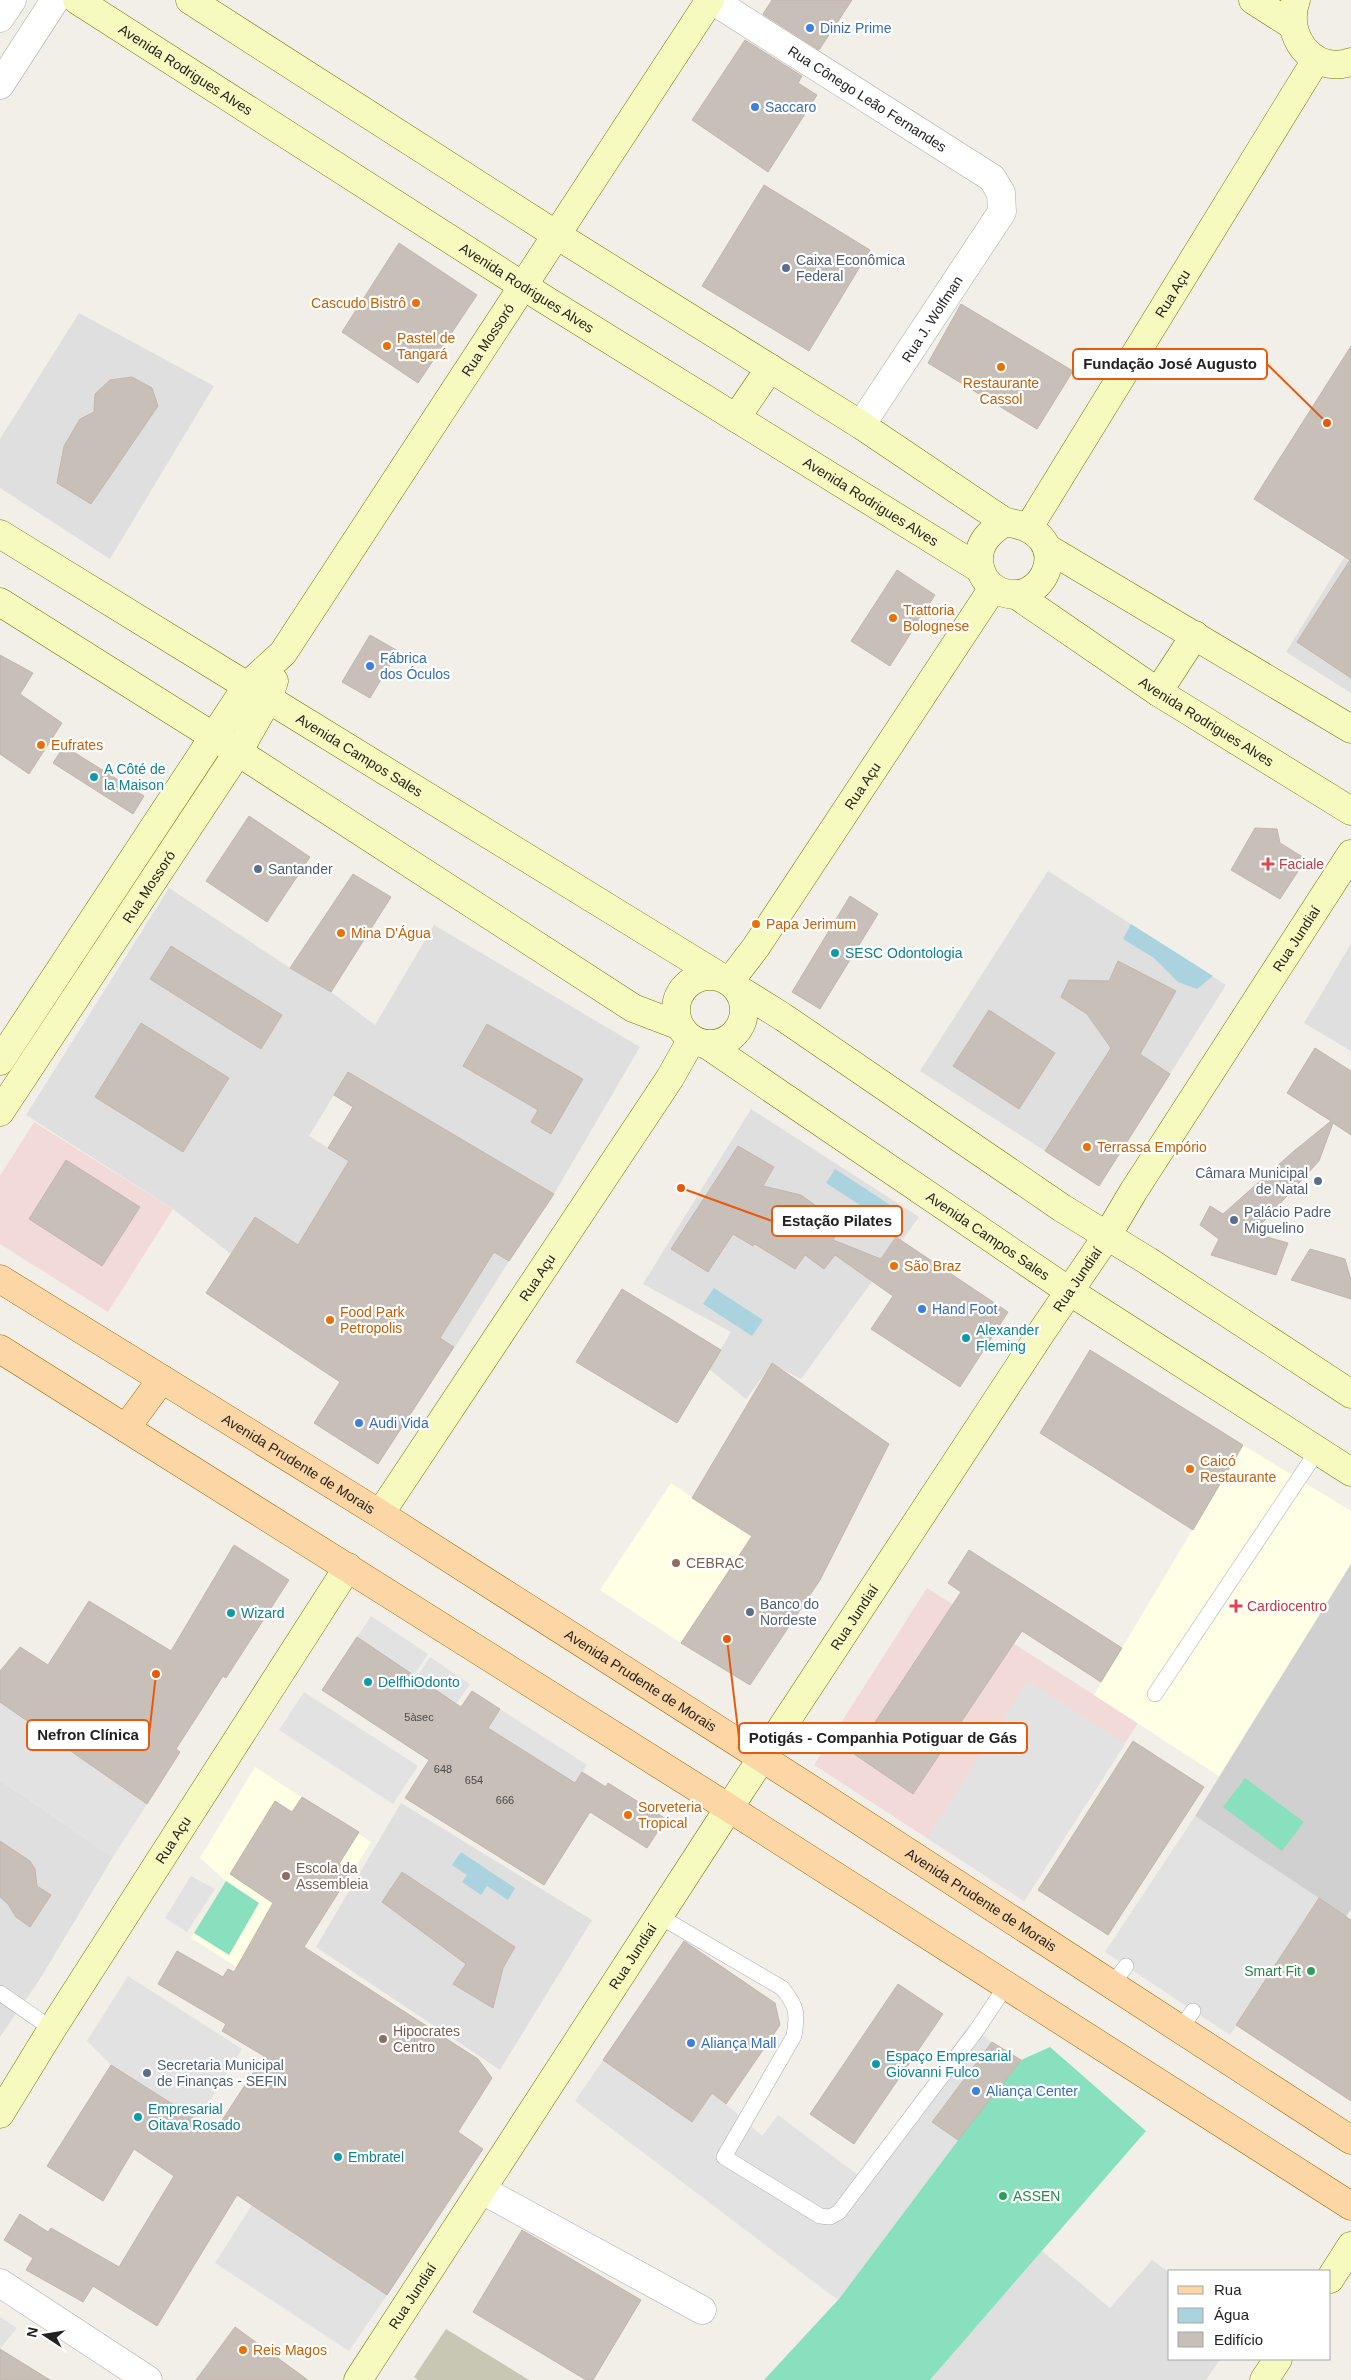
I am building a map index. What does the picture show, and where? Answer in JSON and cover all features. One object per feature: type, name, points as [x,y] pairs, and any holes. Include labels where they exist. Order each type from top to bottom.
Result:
[{"type":"main road","name":"Avenida Prudente de Morais","points":[[0,1279],[380,1514],[763,1758],[1119,1976],[1186,2020],[1351,2140]]},
{"type":"main road","points":[[0,1349],[729,1808],[1351,2206]]},
{"type":"main road","points":[[126,1428],[162,1379]]},
{"type":"street","points":[[0,18],[12,0]]},
{"type":"street","points":[[0,85],[54,0]]},
{"type":"street","name":"Avenida Rodrigues Alves","points":[[77,0],[523,286],[736,418],[996,584],[1158,692],[1351,811]]},
{"type":"street","points":[[190,0],[555,234],[1017,524],[1040,536],[1047,548],[1049,561],[1046,573],[1039,584],[1028,591],[996,584],[979,555],[983,541],[992,531],[1017,524]]},
{"type":"street","name":"Rua Mossoró","points":[[0,1061],[214,737],[257,693],[555,234],[711,0]]},
{"type":"street","name":"Rua Cônego Leão Fernandes","points":[[711,0],[992,178],[1001,193],[1002,212]]},
{"type":"street","points":[[1253,0],[1294,13],[1300,45],[1316,60],[1330,64],[1350,63]]},
{"type":"street","name":"Rua Açu","points":[[1017,524],[1316,60]]},
{"type":"street","name":"Rua J. Wolfman","points":[[861,425],[1002,212]]},
{"type":"street","points":[[736,418],[770,368]]},
{"type":"street","name":"Avenida Campos Sales","points":[[3,542],[257,693],[729,982],[1062,1208],[1351,1394]]},
{"type":"street","points":[[1047,548],[1195,634],[1351,729]]},
{"type":"street","name":"Rua Açu","points":[[729,982],[756,948],[996,584]]},
{"type":"street","name":"Avenida Campos Sales","points":[[0,602],[238,752],[633,1008],[693,1036],[1069,1291],[1351,1472]]},
{"type":"street","points":[[1158,692],[1195,634]]},
{"type":"street","name":"Rua Mossoró","points":[[0,1112],[238,752],[257,693]]},
{"type":"street","name":"Rua Jundiaí","points":[[358,2380],[729,1808],[1069,1291],[1108,1236],[1133,1192],[1351,854]]},
{"type":"street","points":[[697,978],[729,982],[743,1000],[742,1022],[736,1032],[727,1040],[717,1043],[693,1036],[676,1015],[677,1004],[684,988],[697,978]]},
{"type":"street","name":"Rua Açu","points":[[380,1514],[670,1078],[693,1036]]},
{"type":"street","name":"Rua Açu","points":[[0,2114],[52,2029],[348,1567]]},
{"type":"street","points":[[482,2190],[702,2310]]},
{"type":"street","points":[[1331,2277],[1351,2246]]},
{"type":"street","points":[[0,2283],[148,2380]]},
{"type":"street","points":[[1264,2380],[1277,2360]]},
{"type":"lane","points":[[1156,1694],[1318,1450]]},
{"type":"lane","points":[[659,1916],[782,1988],[793,2002],[797,2018],[794,2036],[724,2157],[820,2216],[830,2217],[839,2212],[976,2031],[1006,1986]]},
{"type":"lane","points":[[0,1993],[52,2029]]},
{"type":"shaded area","points":[[79,313],[214,386],[110,559],[0,488],[0,439]]},
{"type":"shaded area","points":[[1351,546],[1351,693],[1286,652]]},
{"type":"shaded area","points":[[1048,871],[1226,985],[1170,1074],[1117,1040],[1045,1151],[920,1071]]},
{"type":"shaded area","points":[[169,888],[290,968],[331,992],[375,1025],[434,925],[640,1047],[554,1194],[348,1072],[309,1136],[509,1261],[455,1347],[255,1217],[231,1254],[173,1209],[26,1115]]},
{"type":"shaded area","points":[[1351,944],[1351,1051],[1304,1023]]},
{"type":"shaded area","points":[[751,1109],[919,1217],[801,1379],[772,1364],[746,1399],[709,1369],[731,1332],[643,1284]]},
{"type":"shaded area","points":[[34,1122],[173,1209],[108,1312],[0,1244],[0,1176]]},
{"type":"shaded area","name":"Cardiocentro","points":[[1243,1445],[1351,1511],[1351,1564],[1219,1776],[1094,1695]]},
{"type":"shaded area","name":"CEBRAC","points":[[671,1483],[751,1537],[681,1643],[600,1590]]},
{"type":"shaded area","points":[[1351,1564],[1351,1909],[1346,1917],[1195,1816]]},
{"type":"shaded area","points":[[927,1588],[1138,1723],[1024,1901],[814,1765]]},
{"type":"shaded area","points":[[371,1616],[428,1654],[414,1675],[357,1637]]},
{"type":"shaded area","points":[[430,1657],[470,1684],[456,1704],[417,1677]]},
{"type":"shaded area","points":[[1028,1681],[1125,1744],[1024,1901],[927,1838]]},
{"type":"shaded area","points":[[304,1692],[418,1766],[393,1804],[279,1730]]},
{"type":"shaded area","points":[[0,1702],[147,1804],[113,1857],[0,1780]]},
{"type":"shaded area","points":[[500,1709],[587,1765],[521,1870],[494,1854],[549,1767],[488,1728]]},
{"type":"shaded area","name":"Escola da Assembleia","points":[[255,1767],[371,1842],[276,1992],[191,1938],[226,1881],[200,1858]]},
{"type":"shaded area","points":[[0,1780],[113,1857],[40,1979],[0,2037]]},
{"type":"shaded area","points":[[401,1803],[592,1920],[500,2070],[316,1947]]},
{"type":"shaded area","points":[[1195,1816],[1319,1898],[1230,2035],[1105,1952]]},
{"type":"shaded area","points":[[191,1876],[215,1889],[187,1932],[165,1918]]},
{"type":"shaded area","points":[[128,1976],[242,2049],[198,2120],[111,2065],[87,2041]]},
{"type":"shaded area","points":[[969,2025],[992,2042],[932,2121],[958,2140],[838,2300],[575,2101],[603,2060],[692,2121],[712,2093],[762,2136],[778,2115],[858,2175]]},
{"type":"shaded area","points":[[252,2205],[387,2295],[349,2351],[215,2263]]},
{"type":"shaded area","points":[[1042,2251],[1110,2308],[1152,2260],[1168,2272],[1168,2360],[1219,2360],[1206,2380],[930,2380]]},
{"type":"shaded area","points":[[0,2317],[17,2328],[0,2349]]},
{"type":"shaded area","points":[[446,2329],[529,2380],[418,2380],[414,2377]]},
{"type":"green space","points":[[1245,1778],[1304,1822],[1282,1851],[1223,1807]]},
{"type":"green space","points":[[226,1881],[259,1903],[229,1955],[194,1933]]},
{"type":"green space","name":"ASSEN","points":[[1050,2047],[1146,2131],[930,2380],[764,2380],[838,2300],[958,2140],[1021,2060]]},
{"type":"water","points":[[1131,924],[1213,976],[1197,989],[1178,982],[1154,958],[1123,939]]},
{"type":"water","points":[[835,1169],[898,1210],[889,1224],[826,1183]]},
{"type":"water","points":[[714,1288],[763,1320],[752,1336],[703,1304]]},
{"type":"water","points":[[461,1852],[515,1888],[508,1900],[487,1886],[481,1895],[462,1882],[467,1875],[452,1865]]},
{"type":"building","name":"Diniz Prime","points":[[772,0],[852,0],[819,50],[763,14]]},
{"type":"building","name":"Saccaro","points":[[745,40],[802,76],[798,83],[817,95],[768,172],[692,120]]},
{"type":"building","name":"Caixa Econômica Federal","points":[[764,185],[870,250],[809,351],[702,286]]},
{"type":"building","name":"Cascudo Bistrô","points":[[399,243],[477,295],[418,383],[342,332]]},
{"type":"building","name":"Restaurante Cassol","points":[[961,304],[1073,371],[1037,429],[928,363]]},
{"type":"building","points":[[1351,346],[1351,678],[1297,642],[1350,560],[1254,499]]},
{"type":"building","points":[[132,377],[152,388],[158,406],[91,504],[57,483],[64,446],[80,419],[94,412],[95,394],[110,380]]},
{"type":"building","name":"Trattoria Bolognese","points":[[897,570],[935,595],[890,666],[851,641]]},
{"type":"building","name":"Fábrica dos Óculos","points":[[370,635],[398,651],[370,698],[342,682]]},
{"type":"building","points":[[0,655],[33,673],[20,694],[62,723],[29,774],[0,754]]},
{"type":"building","name":"A Côté de la Maison","points":[[64,746],[144,796],[133,814],[53,763]]},
{"type":"building","name":"Santander","points":[[249,816],[310,857],[267,922],[206,881]]},
{"type":"building","name":"Faciale","points":[[1255,828],[1277,829],[1280,843],[1306,859],[1280,899],[1231,870]]},
{"type":"building","name":"Mina D'Água","points":[[353,874],[391,897],[331,992],[290,968]]},
{"type":"building","name":"SESC Odontologia","points":[[850,896],[878,914],[820,1009],[792,992]]},
{"type":"building","points":[[171,946],[282,1015],[261,1049],[150,979]]},
{"type":"building","points":[[1118,961],[1176,991],[1140,1054],[1170,1074],[1099,1186],[1045,1151],[1111,1048],[1087,1014],[1061,997],[1069,980],[1109,981]]},
{"type":"building","points":[[989,1010],[1055,1053],[1019,1109],[953,1066]]},
{"type":"building","points":[[141,1023],[229,1078],[183,1152],[95,1097]]},
{"type":"building","points":[[487,1024],[583,1079],[551,1134],[531,1122],[538,1110],[463,1066]]},
{"type":"building","name":"Palácio Padre Miguelino","points":[[1315,1048],[1351,1071],[1351,1135],[1333,1123],[1319,1161],[1253,1233],[1288,1243],[1276,1275],[1211,1255],[1219,1239],[1200,1225],[1210,1206],[1223,1214],[1331,1121],[1287,1093]]},
{"type":"building","points":[[348,1072],[554,1194],[509,1261],[494,1252],[440,1338],[454,1347],[378,1464],[314,1423],[340,1382],[206,1293],[255,1217],[298,1245],[349,1161],[328,1148],[353,1107],[334,1095]]},
{"type":"building","points":[[738,1146],[774,1167],[763,1186],[801,1195],[819,1208],[828,1219],[842,1226],[833,1240],[881,1259],[896,1237],[1008,1312],[960,1387],[871,1329],[893,1296],[835,1255],[824,1269],[805,1255],[795,1269],[755,1244],[753,1246],[733,1234],[708,1272],[671,1249]]},
{"type":"building","points":[[66,1160],[140,1207],[102,1266],[29,1219]]},
{"type":"building","points":[[1310,1249],[1345,1259],[1351,1280],[1351,1299],[1291,1280]]},
{"type":"building","points":[[622,1289],[721,1350],[677,1423],[576,1362]]},
{"type":"building","points":[[1090,1350],[1243,1445],[1193,1530],[1040,1433]]},
{"type":"building","points":[[772,1363],[889,1444],[820,1580],[750,1685],[681,1643],[752,1536],[692,1498]]},
{"type":"building","points":[[234,1545],[289,1580],[226,1678],[223,1676],[176,1749],[180,1752],[147,1804],[0,1702],[0,1671],[20,1647],[48,1665],[89,1601],[171,1651]]},
{"type":"building","points":[[969,1550],[1122,1648],[1101,1682],[1022,1631],[913,1794],[854,1754],[961,1592],[948,1583]]},
{"type":"building","points":[[357,1637],[461,1707],[472,1691],[500,1709],[488,1728],[575,1783],[582,1772],[606,1787],[608,1783],[666,1819],[647,1848],[590,1812],[544,1885],[405,1798],[429,1760],[322,1690]]},
{"type":"building","points":[[1133,1741],[1204,1787],[1108,1935],[1038,1890]]},
{"type":"building","points":[[302,1797],[359,1832],[339,1864],[352,1871],[304,1947],[478,2059],[492,2078],[458,2132],[483,2149],[387,2295],[237,2195],[157,2326],[93,2286],[83,2302],[26,2270],[33,2258],[4,2240],[20,2214],[48,2232],[51,2228],[119,2267],[174,2176],[134,2149],[103,2201],[47,2166],[111,2065],[215,2131],[264,2056],[222,2031],[226,2024],[158,1984],[177,1951],[223,1977],[228,1969],[234,1972],[273,1903],[230,1874],[275,1801],[292,1812]]},
{"type":"building","points":[[0,1841],[30,1861],[35,1869],[37,1886],[51,1895],[30,1927],[16,1917],[8,1904],[0,1897]]},
{"type":"building","points":[[402,1872],[515,1947],[503,1968],[493,2008],[453,1984],[466,1964],[382,1902]]},
{"type":"building","name":"Smart Fit","points":[[1319,1898],[1351,1920],[1351,2101],[1236,2025]]},
{"type":"building","name":"Aliança Mall","points":[[684,1941],[775,2003],[780,2025],[726,2104],[712,2093],[692,2122],[603,2060]]},
{"type":"building","name":"Espaço Empresarial Giovanni Fulco","points":[[898,1984],[943,2014],[854,2144],[810,2114]]},
{"type":"building","name":"Aliança Center","points":[[992,2042],[1021,2060],[958,2140],[932,2122]]},
{"type":"building","points":[[522,2230],[641,2300],[593,2380],[586,2380],[473,2312]]},
{"type":"building","name":"Reis Magos","points":[[235,2327],[308,2380],[196,2380]]},
{"type":"building","points":[[0,2349],[50,2380],[0,2380]]},
{"type":"place","name":"Diniz Prime","points":[[810,28]]},
{"type":"place","name":"Saccaro","points":[[755,107]]},
{"type":"place","name":"Caixa Econômica Federal","points":[[786,268]]},
{"type":"place","name":"Cascudo Bistrô","points":[[416,303]]},
{"type":"place","name":"Pastel de Tangará","points":[[387,346]]},
{"type":"place","name":"Restaurante Cassol","points":[[1001,367]]},
{"type":"place","name":"Fundação José Augusto","points":[[1327,423]]},
{"type":"place","name":"Trattoria Bolognese","points":[[893,618]]},
{"type":"place","name":"Fábrica dos Óculos","points":[[370,666]]},
{"type":"place","name":"Eufrates","points":[[41,745]]},
{"type":"place","name":"A Côté de la Maison","points":[[94,777]]},
{"type":"place","name":"Faciale","points":[[1268,864]]},
{"type":"place","name":"Santander","points":[[258,869]]},
{"type":"place","name":"Papa Jerimum","points":[[756,924]]},
{"type":"place","name":"Mina D'Água","points":[[341,933]]},
{"type":"place","name":"SESC Odontologia","points":[[835,953]]},
{"type":"place","name":"Terrassa Empório","points":[[1087,1147]]},
{"type":"place","name":"Câmara Municipal de Natal","points":[[1318,1181]]},
{"type":"place","name":"Estação Pilates","points":[[681,1188]]},
{"type":"place","name":"Palácio Padre Miguelino","points":[[1234,1220]]},
{"type":"place","name":"São Braz","points":[[894,1266]]},
{"type":"place","name":"Hand Foot","points":[[922,1309]]},
{"type":"place","name":"Food Park Petropolis","points":[[330,1320]]},
{"type":"place","name":"Alexander Fleming","points":[[966,1338]]},
{"type":"place","name":"Audi Vida","points":[[359,1423]]},
{"type":"place","name":"Caicó Restaurante","points":[[1190,1469]]},
{"type":"place","name":"CEBRAC","points":[[676,1563]]},
{"type":"place","name":"Cardiocentro","points":[[1236,1606]]},
{"type":"place","name":"Banco do Nordeste","points":[[750,1612]]},
{"type":"place","name":"Wizard","points":[[231,1613]]},
{"type":"place","name":"Potigás - Companhia Potiguar de Gás","points":[[727,1639]]},
{"type":"place","name":"Nefron Clínica","points":[[156,1674]]},
{"type":"place","name":"DelfhiOdonto","points":[[368,1682]]},
{"type":"place","name":"Sorveteria Tropical","points":[[628,1815]]},
{"type":"place","name":"Escola da Assembleia","points":[[286,1876]]},
{"type":"place","name":"Smart Fit","points":[[1311,1971]]},
{"type":"place","name":"Hipocrates Centro","points":[[383,2039]]},
{"type":"place","name":"Aliança Mall","points":[[691,2043]]},
{"type":"place","name":"Espaço Empresarial Giovanni Fulco","points":[[876,2064]]},
{"type":"place","name":"Secretaria Municipal de Finanças - SEFIN","points":[[147,2073]]},
{"type":"place","name":"Aliança Center","points":[[976,2091]]},
{"type":"place","name":"Empresarial Oitava Rosado","points":[[138,2117]]},
{"type":"place","name":"Embratel","points":[[338,2157]]},
{"type":"place","name":"ASSEN","points":[[1003,2196]]},
{"type":"place","name":"Reis Magos","points":[[243,2350]]}]
